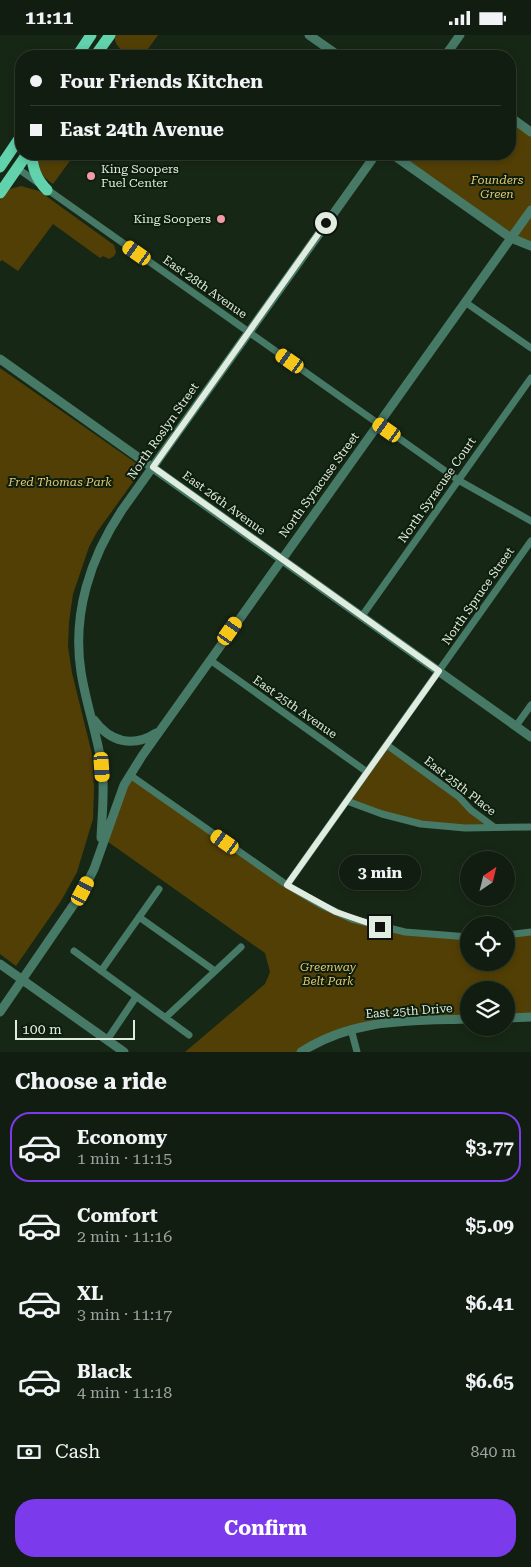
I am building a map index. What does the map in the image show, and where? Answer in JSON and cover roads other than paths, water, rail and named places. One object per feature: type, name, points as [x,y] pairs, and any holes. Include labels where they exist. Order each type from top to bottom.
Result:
[{"type":"main road","points":[[81,50],[91,35]]},
{"type":"main road","points":[[99,50],[110,35]]},
{"type":"main road","points":[[0,167],[15,145]]},
{"type":"main road","points":[[15,155],[14,159],[17,168]]},
{"type":"main road","points":[[0,193],[23,160]]},
{"type":"main road","points":[[33,160],[36,174],[48,189]]},
{"type":"street","points":[[309,35],[330,50]]},
{"type":"street","points":[[449,50],[460,35]]},
{"type":"street","points":[[516,121],[531,132]]},
{"type":"street","name":"North Roslyn Street","points":[[100,851],[103,802],[102,767],[81,672],[79,651],[79,625],[84,592],[95,559],[114,523],[372,160]]},
{"type":"street","points":[[400,160],[511,239],[531,247]]},
{"type":"street","name":"East 28th Avenue","points":[[17,168],[458,480],[531,521]]},
{"type":"street","name":"North Syracuse Street","points":[[0,1012],[79,899],[100,851],[116,804],[130,775],[281,559],[531,210]]},
{"type":"street","points":[[465,302],[531,349]]},
{"type":"street","name":"East 26th Avenue","points":[[0,359],[531,737]]},
{"type":"street","name":"North Syracuse Court","points":[[362,616],[531,378]]},
{"type":"street","name":"North Spruce Street","points":[[287,885],[531,541]]},
{"type":"street","name":"East 25th Avenue","points":[[210,660],[367,772]]},
{"type":"street","points":[[516,726],[531,705]]},
{"type":"street","points":[[91,716],[105,733],[122,741],[142,740],[160,730]]},
{"type":"street","name":"East 25th Place","points":[[387,745],[459,797],[471,810],[494,827]]},
{"type":"street","points":[[130,775],[287,885],[336,912],[370,924],[405,932],[460,936]]},
{"type":"street","points":[[347,801],[389,816],[421,823],[482,829],[494,827],[531,827]]},
{"type":"street","points":[[101,971],[159,889]]},
{"type":"street","points":[[139,917],[215,971]]},
{"type":"street","points":[[515,934],[531,932]]},
{"type":"street","points":[[166,1017],[241,947]]},
{"type":"street","points":[[74,951],[189,1035]]},
{"type":"street","points":[[0,964],[124,1052]]},
{"type":"street","points":[[106,1040],[136,997]]},
{"type":"street","points":[[515,1018],[531,1017]]},
{"type":"street","name":"East 25th Drive","points":[[300,1052],[322,1040],[351,1029],[384,1022],[460,1019]]},
{"type":"street","points":[[351,1029],[357,1052]]},
{"type":"place","name":"King Soopers Fuel Center","points":[[91,176]]},
{"type":"place","name":"King Soopers","points":[[221,219]]},
{"type":"park label","name":"Founders Green","points":[[497,187]]},
{"type":"park label","name":"Fred Thomas Park","points":[[60,482]]},
{"type":"park label","name":"Greenway Belt Park","points":[[328,974]]}]
